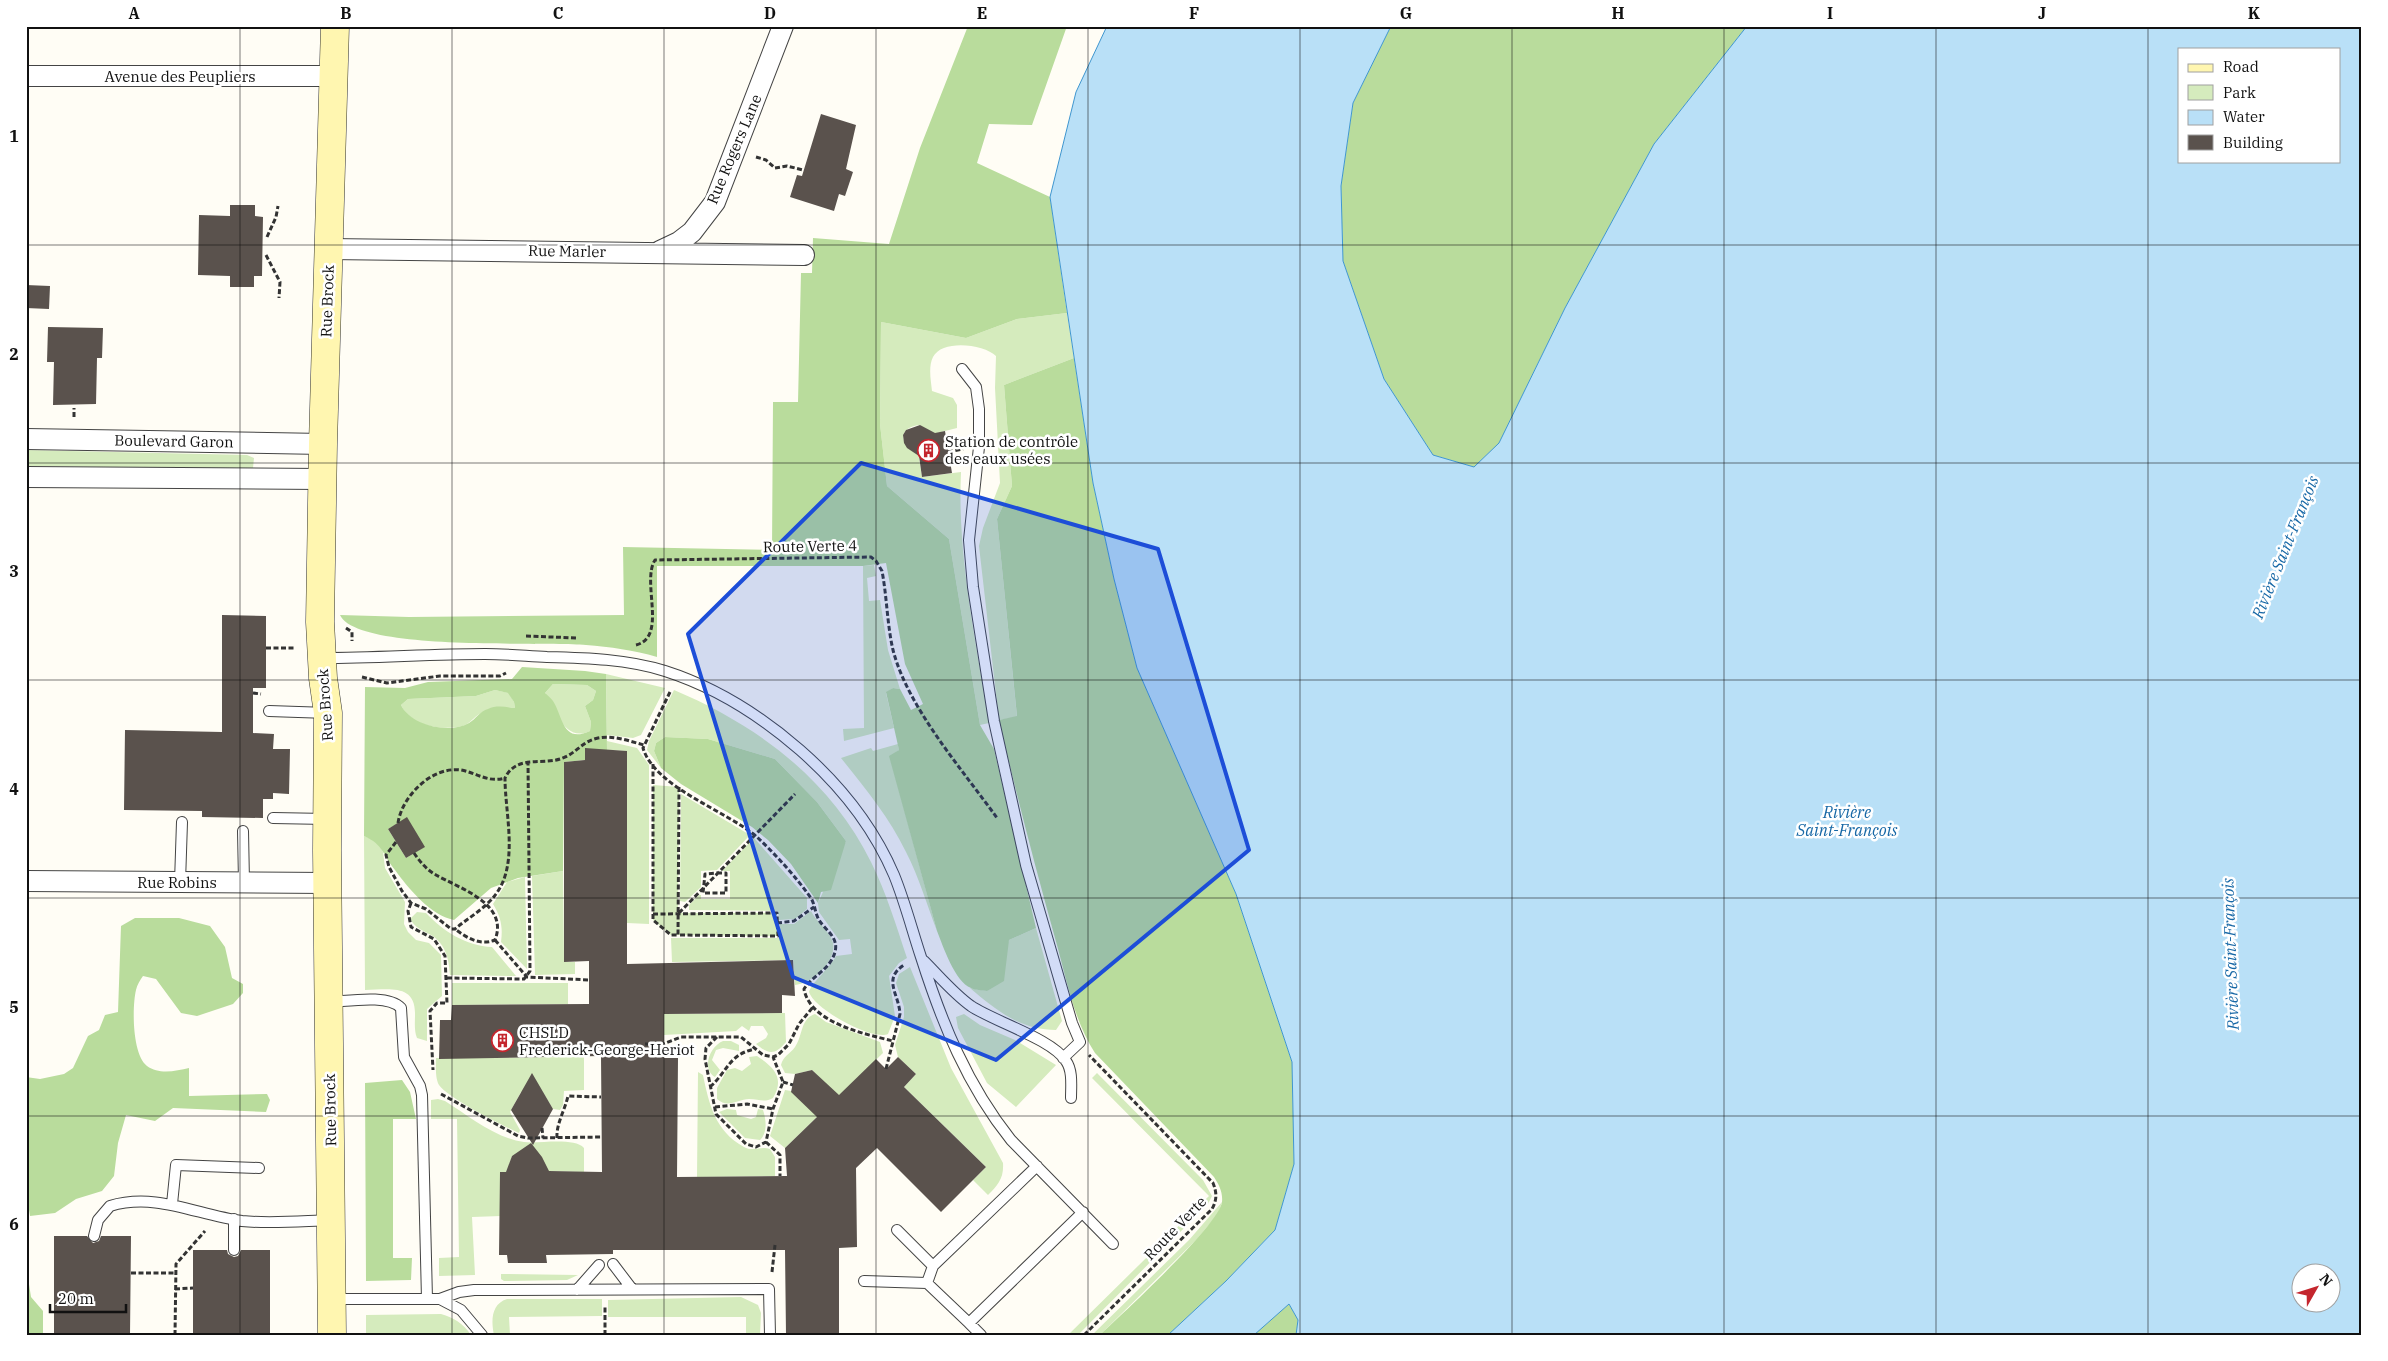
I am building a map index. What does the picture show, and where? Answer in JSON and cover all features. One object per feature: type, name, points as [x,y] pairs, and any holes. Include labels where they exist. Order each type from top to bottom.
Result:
[{"type":"street","name":"Rue Brock","points":[[332,1335],[328,1002],[328,712],[309,653],[322,479],[335,26]]},
{"type":"street","name":"Rue Rogers Lane","points":[[658,252],[679,242],[692,232],[715,202],[784,26]]},
{"type":"street","name":"Avenue des Peupliers","points":[[26,76],[334,76]]},
{"type":"street","name":"Rue Marler","points":[[329,249],[804,255]]},
{"type":"street","name":"Boulevard Garon","points":[[26,439],[323,444]]},
{"type":"street","points":[[26,476],[322,479]]},
{"type":"street","name":"Rue Robins","points":[[26,881],[328,883]]},
{"type":"lane","points":[[962,369],[976,387],[979,409],[979,447],[969,540],[973,587],[994,721],[1026,865],[1072,1023],[1080,1042],[1063,1058]]},
{"type":"lane","points":[[309,653],[486,654],[589,658],[665,671],[718,694],[758,717],[791,742],[848,799],[879,845],[893,874],[947,1032],[970,1079],[997,1122],[1113,1244]]},
{"type":"lane","points":[[269,711],[328,712]]},
{"type":"lane","points":[[273,818],[328,819]]},
{"type":"lane","points":[[180,882],[182,822]]},
{"type":"lane","points":[[243,831],[244,882]]},
{"type":"lane","points":[[921,958],[969,1004],[992,1018],[1052,1047],[1063,1058],[1070,1069],[1071,1098]]},
{"type":"lane","points":[[328,1002],[386,1000],[396,1002],[401,1008],[404,1057],[420,1086],[422,1095],[428,1299]]},
{"type":"lane","points":[[172,1204],[176,1165],[259,1168]]},
{"type":"lane","points":[[927,1283],[933,1266],[1037,1166]]},
{"type":"lane","points":[[94,1236],[98,1220],[110,1206],[136,1201],[172,1204],[234,1219],[256,1222],[331,1220]]},
{"type":"lane","points":[[969,1323],[1083,1212]]},
{"type":"lane","points":[[234,1219],[234,1250]]},
{"type":"lane","points":[[897,1230],[933,1266]]},
{"type":"lane","points":[[613,1264],[632,1289]]},
{"type":"lane","points":[[577,1290],[599,1265]]},
{"type":"lane","points":[[864,1281],[927,1283],[981,1335]]},
{"type":"lane","points":[[332,1299],[440,1299],[459,1292],[474,1290],[769,1289],[770,1335]]},
{"type":"lane","points":[[440,1299],[461,1310],[482,1335]]},
{"type":"path","points":[[755,157],[766,160],[775,168],[787,166],[804,170]]},
{"type":"path","points":[[267,237],[276,217],[278,206]]},
{"type":"path","points":[[266,255],[280,282],[279,298]]},
{"type":"path","name":"Route Verte 4","points":[[628,644],[637,645],[650,637],[652,574],[655,560],[871,558],[876,561],[882,571],[893,650],[903,679],[924,716],[1000,823]]},
{"type":"path","points":[[520,636],[583,638]]},
{"type":"path","points":[[266,648],[309,653]]},
{"type":"path","points":[[358,677],[387,683],[440,676],[500,676],[505,674],[509,668]]},
{"type":"path","points":[[671,689],[644,745],[645,755],[679,787],[754,835],[774,854],[812,900],[819,920],[832,934],[836,950],[831,962],[804,989],[805,996],[813,1007],[825,1017],[845,1027],[893,1041]]},
{"type":"path","points":[[455,929],[497,893],[508,862],[505,778],[508,772],[517,765],[528,761],[566,757],[585,742],[598,738],[611,738],[644,745]]},
{"type":"path","points":[[527,977],[530,971],[528,761]]},
{"type":"path","points":[[653,764],[653,914],[653,920],[671,935],[778,936],[777,913],[653,914]]},
{"type":"path","points":[[398,823],[399,816],[410,797],[432,776],[445,771],[461,770],[495,781],[505,778]]},
{"type":"path","points":[[678,935],[679,787]]},
{"type":"path","points":[[678,913],[796,794]]},
{"type":"path","points":[[396,842],[386,854],[393,875],[411,903],[426,909],[450,929],[455,929],[466,937],[488,943],[495,940],[498,933],[498,920],[492,909],[456,885],[435,875],[422,864],[414,853]]},
{"type":"path","points":[[717,873],[726,873],[726,893],[704,893],[705,874],[717,873]]},
{"type":"path","points":[[411,903],[408,911],[411,927],[434,940],[445,956],[447,1003],[437,1003],[430,1012],[433,1076]]},
{"type":"path","points":[[777,923],[794,921],[803,917],[814,907]]},
{"type":"path","points":[[495,940],[527,977]]},
{"type":"path","points":[[886,1069],[900,1014],[900,1005],[892,986],[893,978],[897,970],[907,963]]},
{"type":"path","points":[[447,978],[524,979],[527,977],[589,980]]},
{"type":"path","points":[[645,1044],[663,1044],[680,1037],[741,1037],[762,1055],[778,1055],[789,1044],[799,1024],[813,1007]]},
{"type":"path","points":[[717,1037],[706,1048],[705,1059],[716,1114],[746,1144],[756,1147],[766,1142]]},
{"type":"path","name":"Route Verte","points":[[1080,1042],[1107,1076],[1213,1183],[1216,1192],[1216,1202],[1212,1209],[1084,1335]]},
{"type":"path","points":[[710,1087],[720,1078],[730,1061],[739,1054],[755,1049]]},
{"type":"path","points":[[766,1142],[773,1109],[783,1082],[773,1056]]},
{"type":"path","points":[[783,1082],[793,1085]]},
{"type":"path","points":[[436,1090],[506,1132],[523,1137],[602,1137]]},
{"type":"path","points":[[557,1138],[558,1127],[564,1114],[568,1096],[602,1097]]},
{"type":"path","points":[[715,1107],[747,1104],[773,1109]]},
{"type":"path","points":[[542,1128],[543,1138]]},
{"type":"path","points":[[766,1142],[780,1155],[780,1176]]},
{"type":"path","points":[[175,1335],[176,1264],[206,1230]]},
{"type":"path","points":[[774,1245],[775,1255]]},
{"type":"path","points":[[131,1273],[175,1273]]},
{"type":"path","points":[[176,1289],[193,1288]]},
{"type":"path","points":[[605,1316],[605,1335]]},
{"type":"highlighted area","points":[[861,463],[1158,549],[1249,850],[996,1060],[793,977],[688,634]]},
{"type":"green space","points":[[968,26],[1067,26],[1032,125],[989,124],[977,163],[1050,197],[1067,313],[1017,319],[966,338],[881,322],[880,424],[887,486],[949,539],[980,725],[994,749],[1036,928],[1009,940],[1004,981],[987,991],[973,989],[965,984],[960,979],[946,954],[937,931],[889,756],[899,750],[886,692],[893,688],[900,689],[911,710],[923,704],[905,664],[886,563],[863,566],[657,566],[657,657],[640,652],[586,645],[494,644],[414,640],[380,635],[354,627],[340,615],[409,617],[624,615],[623,547],[772,550],[773,402],[798,402],[801,273],[812,273],[813,238],[889,244],[920,148]]},
{"type":"green space","points":[[1391,26],[1747,26],[1654,144],[1565,308],[1499,443],[1474,467],[1433,455],[1384,379],[1343,261],[1341,186],[1353,103]]},
{"type":"green space","points":[[1067,313],[1074,358],[1004,385],[1012,486],[997,519],[1017,717],[999,720],[979,546],[983,528],[1000,483],[995,388],[996,356],[973,346],[963,345],[938,351],[933,357],[931,365],[932,391],[953,398],[957,405],[957,428],[929,435],[920,425],[913,426],[904,433],[903,437],[911,449],[918,452],[922,477],[961,472],[962,535],[965,566],[973,629],[989,723],[980,725],[949,539],[887,486],[880,424],[881,322],[966,338],[1017,319]]},
{"type":"green space","points":[[1074,358],[1093,483],[1114,579],[1137,668],[1236,894],[1292,1062],[1294,1164],[1275,1230],[1226,1281],[1168,1335],[1100,1335],[1205,1230],[1222,1202],[1221,1192],[1214,1177],[1095,1053],[1087,1040],[1067,982],[999,720],[1017,716],[997,519],[1012,486],[1004,385]]},
{"type":"green space","points":[[26,450],[247,455],[254,458],[253,468],[246,469],[26,466]]},
{"type":"green space","points":[[874,565],[876,576],[867,578],[869,601],[880,600],[888,650],[900,689],[893,688],[886,693],[894,728],[844,741],[843,729],[864,728],[863,566]]},
{"type":"green space","points":[[522,667],[606,674],[607,750],[585,760],[564,762],[563,871],[518,878],[491,888],[454,920],[437,913],[413,893],[379,846],[364,836],[365,687],[405,688],[428,682],[512,679]],"holes":[[[553,684],[587,685],[596,691],[593,700],[585,706],[591,722],[590,731],[581,734],[574,734],[569,731],[553,701],[545,693]],[[495,690],[508,693],[514,702],[515,708],[494,707],[483,711],[469,723],[452,728],[442,728],[422,723],[413,718],[401,705],[408,699],[476,696]],[[407,818],[424,847],[406,858],[388,829]]]},
{"type":"green space","points":[[606,674],[665,688],[641,735],[633,738],[607,735]]},
{"type":"green space","points":[[553,684],[587,685],[596,691],[593,700],[585,706],[591,722],[590,731],[581,734],[574,733],[562,723],[545,693]]},
{"type":"green space","points":[[495,690],[509,693],[515,708],[498,708],[485,711],[465,725],[458,727],[433,727],[417,722],[405,712],[401,705],[408,699],[476,696]]},
{"type":"green space","points":[[674,690],[734,720],[788,758],[813,780],[835,805],[854,832],[871,862],[881,885],[907,958],[899,963],[889,976],[895,1016],[888,1034],[870,1033],[844,1022],[821,1007],[809,992],[836,956],[852,954],[850,939],[839,940],[819,912],[818,903],[846,841],[817,802],[775,759],[708,739],[665,737],[656,743],[654,751],[661,768],[647,750],[649,741]]},
{"type":"green space","points":[[665,737],[708,739],[775,759],[817,802],[846,841],[831,890],[821,892],[818,903],[791,864],[768,840],[752,827],[681,784],[661,768],[654,751],[656,743]]},
{"type":"green space","points":[[607,741],[637,748],[649,765],[649,924],[627,923],[627,751],[607,750]]},
{"type":"green space","points":[[898,744],[899,750],[890,757],[937,931],[915,871],[899,839],[876,803],[841,758],[871,748],[873,751]]},
{"type":"green space","points":[[653,785],[679,787],[678,913],[777,913],[778,936],[671,935],[653,920]]},
{"type":"green space","points":[[681,794],[750,835],[717,870],[701,871],[701,887],[685,902],[680,901]]},
{"type":"green space","points":[[364,836],[378,842],[383,852],[385,868],[405,902],[404,924],[408,932],[416,940],[429,943],[441,955],[442,996],[427,1009],[427,1041],[417,1038],[414,1005],[406,993],[391,989],[365,990]]},
{"type":"green space","points":[[754,838],[807,898],[807,909],[795,919],[779,920],[778,911],[689,910],[689,905],[699,895],[701,895],[701,899],[730,899],[730,871],[722,871]]},
{"type":"green space","points":[[563,871],[564,962],[575,962],[575,974],[535,975],[532,876]]},
{"type":"green space","points":[[525,877],[527,969],[501,942],[501,922],[493,904],[507,882]]},
{"type":"green space","points":[[811,911],[832,939],[833,950],[822,971],[801,984],[795,985],[793,960],[672,962],[671,938],[779,938],[780,924],[794,924]]},
{"type":"green space","points":[[417,912],[426,913],[440,926],[464,941],[492,947],[516,976],[450,975],[449,963],[439,941],[416,926],[410,919]]},
{"type":"green space","points":[[135,918],[179,918],[210,926],[225,947],[232,978],[243,984],[243,993],[233,1004],[197,1016],[181,1013],[156,979],[143,976],[136,990],[134,1007],[134,1030],[138,1051],[142,1060],[147,1066],[157,1071],[168,1072],[189,1068],[189,1096],[267,1094],[270,1100],[266,1112],[173,1108],[155,1121],[126,1115],[118,1143],[114,1176],[102,1191],[76,1199],[55,1213],[30,1216],[26,1192],[26,1077],[40,1079],[64,1074],[73,1068],[88,1036],[99,1030],[105,1015],[118,1012],[121,926]]},
{"type":"green space","points":[[1036,928],[1062,1021],[1056,1030],[1031,1027],[1020,1023],[989,1004],[970,988],[987,991],[1009,940]]},
{"type":"green space","points":[[910,967],[951,1068],[1003,1163],[1000,1181],[988,1195],[973,1180],[986,1167],[904,1087],[916,1074],[898,1057],[895,1045],[904,1017],[904,1007],[896,983],[899,974]]},
{"type":"green space","points":[[452,983],[568,983],[568,1004],[452,1005]]},
{"type":"green space","points":[[785,1013],[786,1042],[779,1049],[772,1052],[768,1052],[756,1044],[766,1038],[768,1034],[763,1026],[751,1026],[749,1031],[742,1026],[736,1031],[664,1035],[664,1014]]},
{"type":"green space","points":[[815,1014],[826,1022],[880,1042],[883,1053],[785,1148],[770,1136],[785,1090],[791,1091],[805,1105],[824,1082],[812,1070],[795,1074],[785,1073],[781,1065],[783,1059],[798,1043],[804,1024],[810,1016]]},
{"type":"green space","points":[[964,1014],[980,1025],[1015,1040],[1056,1065],[1016,1107],[987,1083],[958,1028],[956,1017]]},
{"type":"green space","points":[[723,1041],[731,1041],[739,1045],[739,1051],[723,1048],[716,1050],[712,1060],[720,1070],[715,1077],[709,1069],[709,1058],[714,1048]]},
{"type":"green space","points":[[757,1056],[773,1069],[778,1079],[778,1085],[773,1098],[764,1101],[745,1099],[729,1103],[721,1102],[717,1099],[717,1088],[727,1070],[735,1068],[742,1071],[751,1064],[749,1057]]},
{"type":"green space","points":[[584,1057],[584,1090],[564,1091],[563,1105],[560,1110],[553,1109],[542,1091],[521,1092],[510,1112],[520,1130],[519,1133],[464,1104],[444,1091],[439,1085],[436,1075],[436,1058]]},
{"type":"green space","points":[[698,1072],[703,1075],[711,1106],[720,1125],[734,1141],[744,1147],[770,1149],[775,1157],[775,1176],[697,1177]]},
{"type":"green space","points":[[1097,1073],[1203,1180],[1212,1196],[1208,1204],[1078,1335],[1068,1335],[1209,1196],[1092,1078]]},
{"type":"green space","points":[[402,1080],[410,1092],[416,1119],[393,1119],[393,1258],[412,1258],[411,1280],[366,1281],[365,1083]]},
{"type":"green space","points":[[431,1100],[445,1101],[493,1131],[513,1140],[524,1142],[565,1142],[584,1148],[584,1172],[546,1171],[512,1156],[507,1172],[501,1172],[501,1216],[472,1217],[475,1275],[439,1276],[439,1258],[459,1257],[457,1119],[431,1119]]},
{"type":"green space","points":[[727,1109],[736,1110],[737,1115],[751,1119],[756,1117],[758,1109],[763,1110],[765,1129],[763,1137],[760,1140],[745,1138],[719,1112]]},
{"type":"green space","points":[[1222,1202],[1218,1214],[1196,1240],[1100,1335],[1092,1335],[1189,1240]]},
{"type":"green space","points":[[26,1265],[31,1297],[43,1311],[43,1335],[26,1335]]},
{"type":"green space","points":[[501,1274],[578,1275],[567,1280],[504,1281],[501,1279]]},
{"type":"green space","points":[[741,1297],[758,1305],[761,1313],[760,1335],[746,1335],[746,1317],[608,1317],[608,1300]]},
{"type":"green space","points":[[507,1299],[602,1299],[602,1316],[509,1317],[510,1335],[494,1335],[493,1314],[498,1305]]},
{"type":"green space","points":[[1289,1304],[1298,1320],[1296,1335],[1254,1335]]},
{"type":"green space","points":[[441,1314],[458,1322],[471,1335],[366,1335],[366,1315]]},
{"type":"water","name":"Rivière Saint-François","points":[[1107,26],[1391,26],[1353,103],[1341,186],[1343,261],[1384,379],[1433,455],[1474,467],[1499,443],[1565,308],[1654,144],[1747,26],[2362,26],[2362,1335],[1296,1335],[1298,1320],[1289,1304],[1254,1335],[1168,1335],[1226,1281],[1275,1230],[1294,1164],[1292,1062],[1236,894],[1137,668],[1114,579],[1093,483],[1050,197],[1076,92]]},
{"type":"building","points":[[821,114],[856,125],[846,169],[853,172],[845,196],[839,194],[834,211],[790,197],[797,175],[802,176]]},
{"type":"building","points":[[230,205],[255,205],[255,216],[263,217],[262,276],[254,276],[254,287],[230,287],[230,276],[198,275],[199,215],[230,216]]},
{"type":"building","points":[[26,285],[50,286],[49,309],[26,308]]},
{"type":"building","points":[[48,327],[103,328],[102,358],[97,358],[96,404],[53,405],[54,362],[47,362]]},
{"type":"building","name":"Station de contrôle des eaux usées","points":[[920,425],[935,433],[945,431],[952,473],[922,477],[919,456],[907,448],[903,435],[906,430]]},
{"type":"building","points":[[222,615],[266,616],[266,688],[253,688],[253,733],[274,734],[273,749],[290,749],[289,794],[273,793],[273,799],[263,799],[263,818],[202,817],[202,811],[124,810],[125,730],[222,732]]},
{"type":"building","name":"CHSLD Frederick-George-Heriot","points":[[585,748],[627,751],[627,964],[793,960],[795,996],[782,995],[782,1013],[664,1014],[664,1058],[678,1058],[677,1177],[787,1176],[785,1148],[817,1117],[791,1092],[795,1074],[812,1070],[839,1095],[876,1059],[886,1069],[898,1057],[916,1074],[904,1087],[986,1167],[941,1212],[877,1148],[856,1168],[857,1247],[839,1248],[839,1335],[786,1335],[785,1250],[613,1250],[613,1254],[546,1255],[547,1263],[508,1263],[507,1255],[499,1255],[500,1172],[506,1172],[512,1156],[531,1143],[542,1157],[549,1171],[602,1172],[601,1056],[439,1059],[440,1020],[451,1020],[452,1005],[589,1004],[589,961],[564,962],[564,762],[585,760]]},
{"type":"building","points":[[407,817],[425,847],[406,858],[388,829]]},
{"type":"building","points":[[532,1073],[553,1109],[533,1145],[511,1110]]},
{"type":"building","points":[[54,1236],[87,1236],[93,1243],[99,1241],[101,1236],[131,1236],[130,1335],[54,1335]]},
{"type":"building","points":[[193,1250],[227,1250],[228,1254],[234,1257],[238,1256],[241,1250],[270,1250],[270,1335],[193,1335]]},
{"type":"place","name":"Station de contrôle des eaux usées","points":[[929,450]]},
{"type":"place","name":"CHSLD Frederick-George-Heriot","points":[[503,1041]]}]
